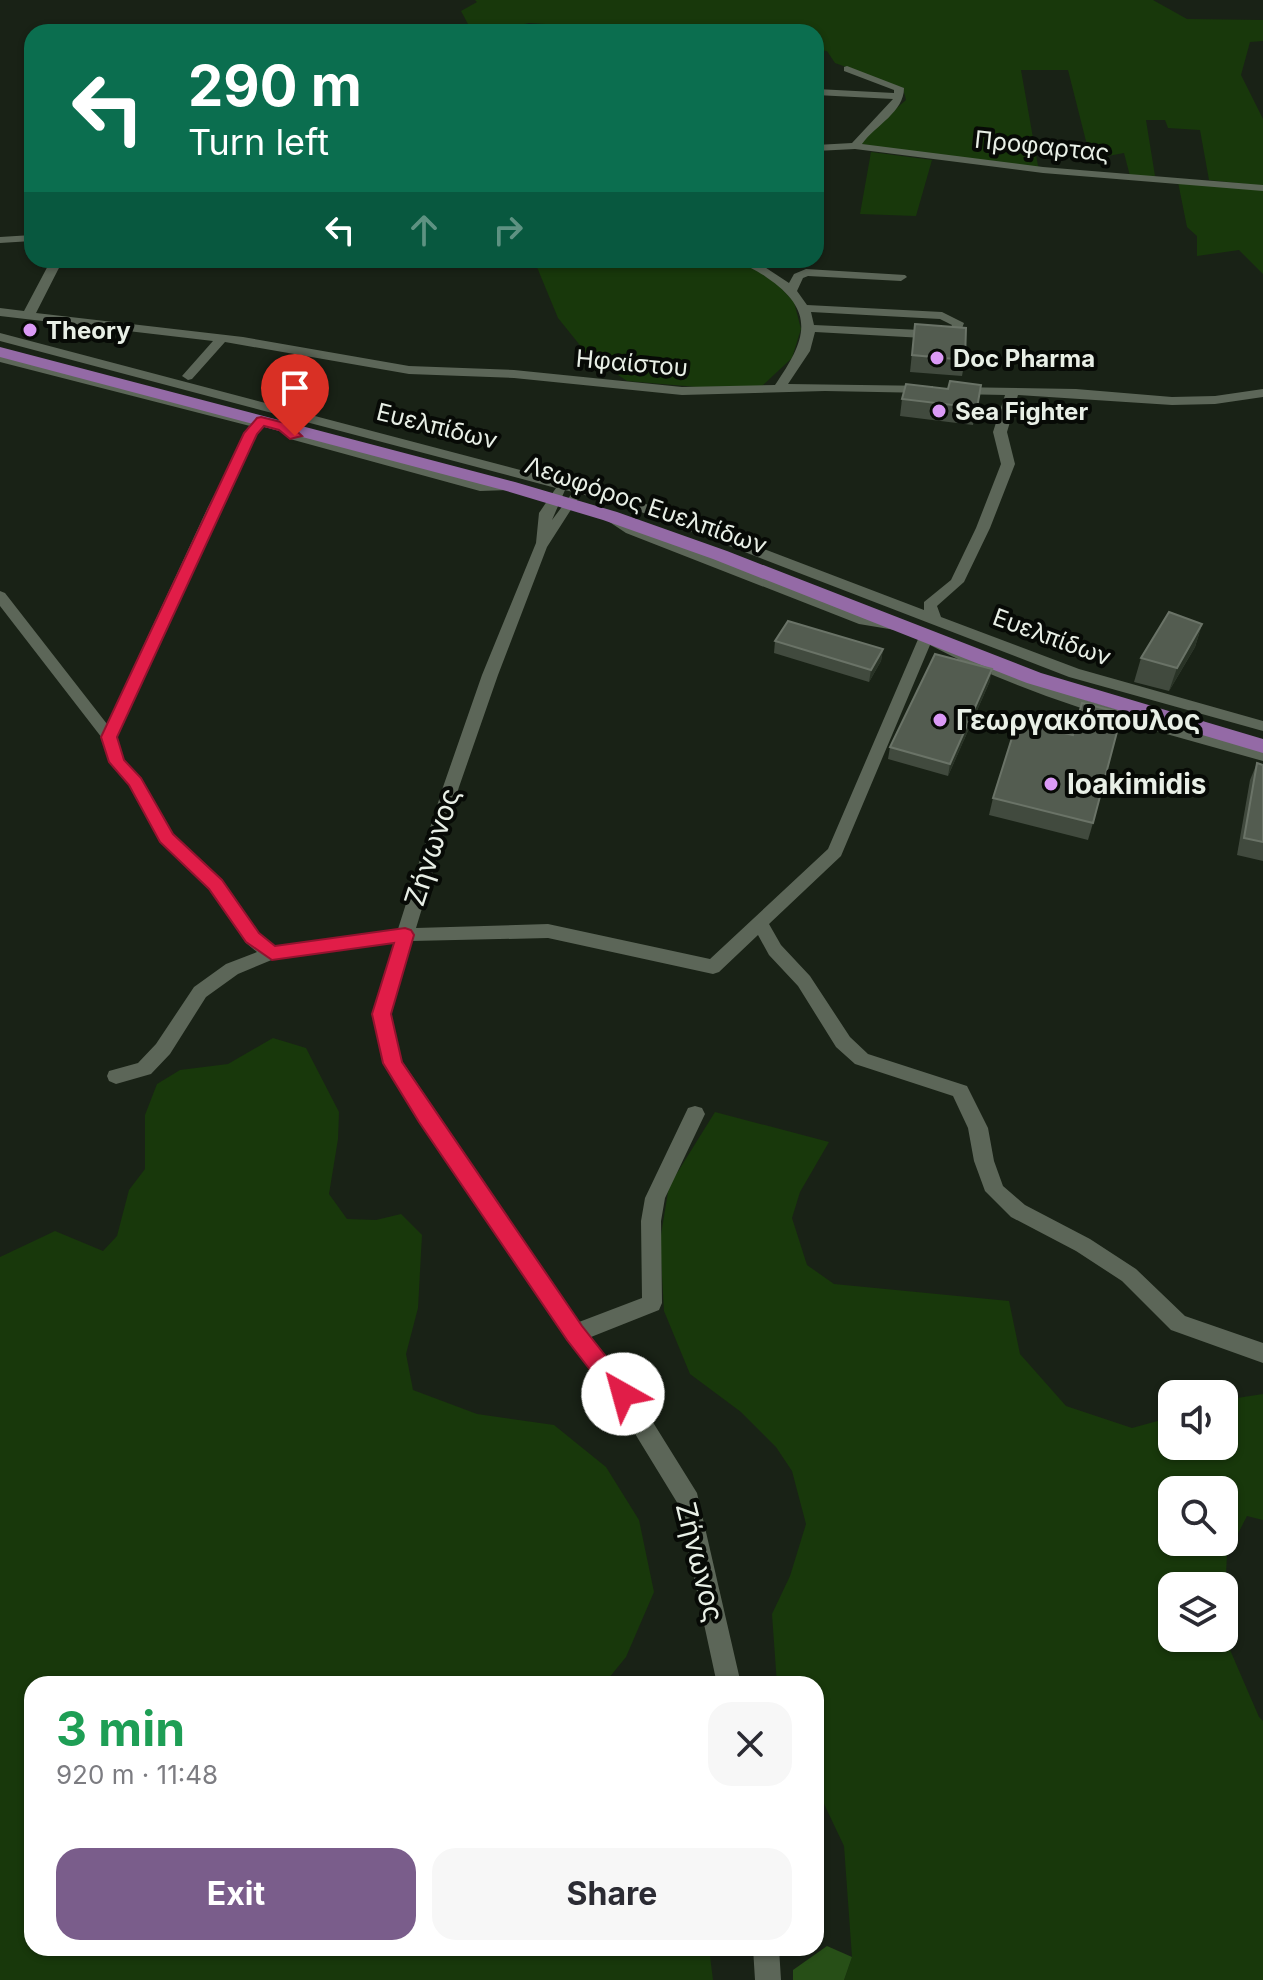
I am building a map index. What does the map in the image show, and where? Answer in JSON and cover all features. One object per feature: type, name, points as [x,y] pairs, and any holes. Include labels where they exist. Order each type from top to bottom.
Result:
[{"type":"main road","name":"Λεωφόρος Ευελπίδων","points":[[0,340],[140,377],[509,486],[648,517],[773,560],[1040,668],[1212,716],[1252,742]]},
{"type":"main road","name":"Λεωφόρος Ευελπίδων","points":[[0,352],[255,411],[284,427],[472,464],[720,555],[895,625],[931,628],[1086,696],[1252,742]]},
{"type":"street","points":[[847,69],[899,88],[900,96],[896,105],[862,132],[855,146]]},
{"type":"street","points":[[824,92],[900,96]]},
{"type":"street","name":"Προφαρτας","points":[[824,148],[855,146],[1043,170],[1263,188]]},
{"type":"street","points":[[0,240],[24,238]]},
{"type":"street","points":[[28,316],[53,268]]},
{"type":"street","points":[[757,268],[791,291],[804,308],[809,328],[805,347],[779,388]]},
{"type":"street","points":[[791,291],[798,268]]},
{"type":"street","points":[[798,276],[818,272],[901,277]]},
{"type":"street","points":[[804,308],[942,316],[958,323],[956,331],[942,335],[809,328]]},
{"type":"street","name":"Ηφαίστου","points":[[0,312],[222,338],[409,370],[504,373],[682,391],[779,388],[1013,391],[1172,401],[1211,400],[1263,393]]},
{"type":"street","points":[[188,376],[222,338]]},
{"type":"street","points":[[0,358],[246,423],[255,411]]},
{"type":"street","points":[[116,1076],[144,1069],[163,1049],[200,992],[232,969],[272,953],[405,935],[548,931],[713,967],[835,852],[931,628],[929,605],[957,582],[983,528],[1008,464],[1000,432],[1013,391]]},
{"type":"street","points":[[109,737],[251,433],[255,411]]},
{"type":"street","name":"Ευελπίδων","points":[[472,464],[633,504],[931,628],[1212,716],[1263,726]]},
{"type":"street","name":"Ζήνωνος","points":[[564,498],[540,547],[477,711],[381,1014],[393,1063],[426,1116],[575,1333],[638,1416],[689,1501],[727,1676]]},
{"type":"street","points":[[0,596],[109,737],[117,762],[135,782],[166,838],[215,884],[252,938],[272,953]]},
{"type":"street","points":[[1252,742],[1263,756]]},
{"type":"street","points":[[760,923],[775,950],[804,981],[843,1042],[862,1059],[960,1091],[978,1128],[984,1161],[995,1191],[1018,1211],[1083,1245],[1129,1275],[1178,1323],[1263,1353]]},
{"type":"street","points":[[575,1333],[652,1303],[651,1221],[655,1198],[695,1114]]},
{"type":"street","points":[[766,1956],[768,1980]]},
{"type":"green space","points":[[475,0],[1153,0],[1187,19],[1263,20],[1263,41],[1250,42],[1241,75],[1263,119],[1263,186],[1209,180],[1200,130],[1168,128],[1165,120],[1146,120],[1155,176],[1130,176],[1124,153],[1087,160],[1090,157],[1068,70],[1021,70],[1038,166],[1042,168],[861,145],[868,133],[906,100],[903,88],[835,63],[824,51],[824,24],[468,24],[461,11],[477,2]]},
{"type":"green space","points":[[871,152],[932,160],[916,216],[860,214]]},
{"type":"green space","points":[[1178,182],[1263,190],[1263,274],[1239,250],[1197,256],[1197,236],[1187,227]]},
{"type":"green space","points":[[537,268],[752,268],[777,284],[794,302],[801,329],[792,358],[762,386],[697,387],[627,381],[587,354],[558,318]]},
{"type":"green space","points":[[273,1038],[306,1048],[339,1112],[329,1194],[347,1219],[376,1220],[401,1214],[422,1235],[418,1308],[406,1354],[413,1390],[477,1414],[554,1425],[606,1467],[639,1520],[654,1592],[626,1657],[611,1676],[24,1676],[24,1956],[710,1956],[713,1980],[0,1980],[0,1257],[55,1231],[103,1251],[117,1236],[129,1190],[145,1169],[145,1115],[157,1084],[180,1070],[228,1064]]},
{"type":"green space","points":[[715,1112],[829,1142],[800,1192],[792,1218],[807,1265],[834,1284],[1009,1301],[1020,1354],[1066,1406],[1132,1428],[1158,1421],[1158,1460],[1238,1460],[1238,1398],[1263,1394],[1263,1520],[1247,1516],[1238,1534],[1238,1476],[1158,1476],[1158,1556],[1227,1556],[1226,1572],[1158,1572],[1158,1652],[1231,1652],[1263,1721],[1263,1980],[844,1980],[852,1957],[844,1846],[824,1804],[824,1676],[776,1676],[772,1614],[790,1576],[806,1524],[792,1471],[776,1447],[741,1412],[690,1374],[664,1311],[660,1241],[669,1186]]},
{"type":"green space","points":[[827,1946],[852,1957],[844,1980],[793,1980],[793,1970],[813,1956],[824,1956]]},
{"type":"building","points":[[915,324],[966,328],[965,360],[912,355]]},
{"type":"building","points":[[950,381],[981,385],[977,408],[902,399],[906,384],[948,389]]},
{"type":"building","points":[[1169,612],[1202,624],[1177,668],[1141,658]]},
{"type":"building","points":[[788,621],[883,649],[871,670],[775,641]]},
{"type":"building","name":"Γεωργακόπουλος","points":[[935,654],[992,669],[950,764],[890,747]]},
{"type":"building","name":"Ioakimidis","points":[[1082,703],[1122,713],[1093,823],[993,798],[1017,722],[1073,735]]},
{"type":"building","points":[[1257,763],[1263,765],[1263,842],[1244,838]]},
{"type":"place","name":"Theory","points":[[30,330]]},
{"type":"place","name":"Doc Pharma","points":[[937,358]]},
{"type":"place","name":"Sea Fighter","points":[[939,411]]},
{"type":"place","name":"Γεωργακόπουλος","points":[[940,720]]},
{"type":"place","name":"Ioakimidis","points":[[1051,784]]},
{"type":"route","points":[[295,436],[284,427],[261,421],[251,433],[109,737],[117,762],[135,782],[166,838],[215,884],[252,938],[272,953],[405,935],[381,1014],[393,1063],[575,1333],[623,1394]]}]
